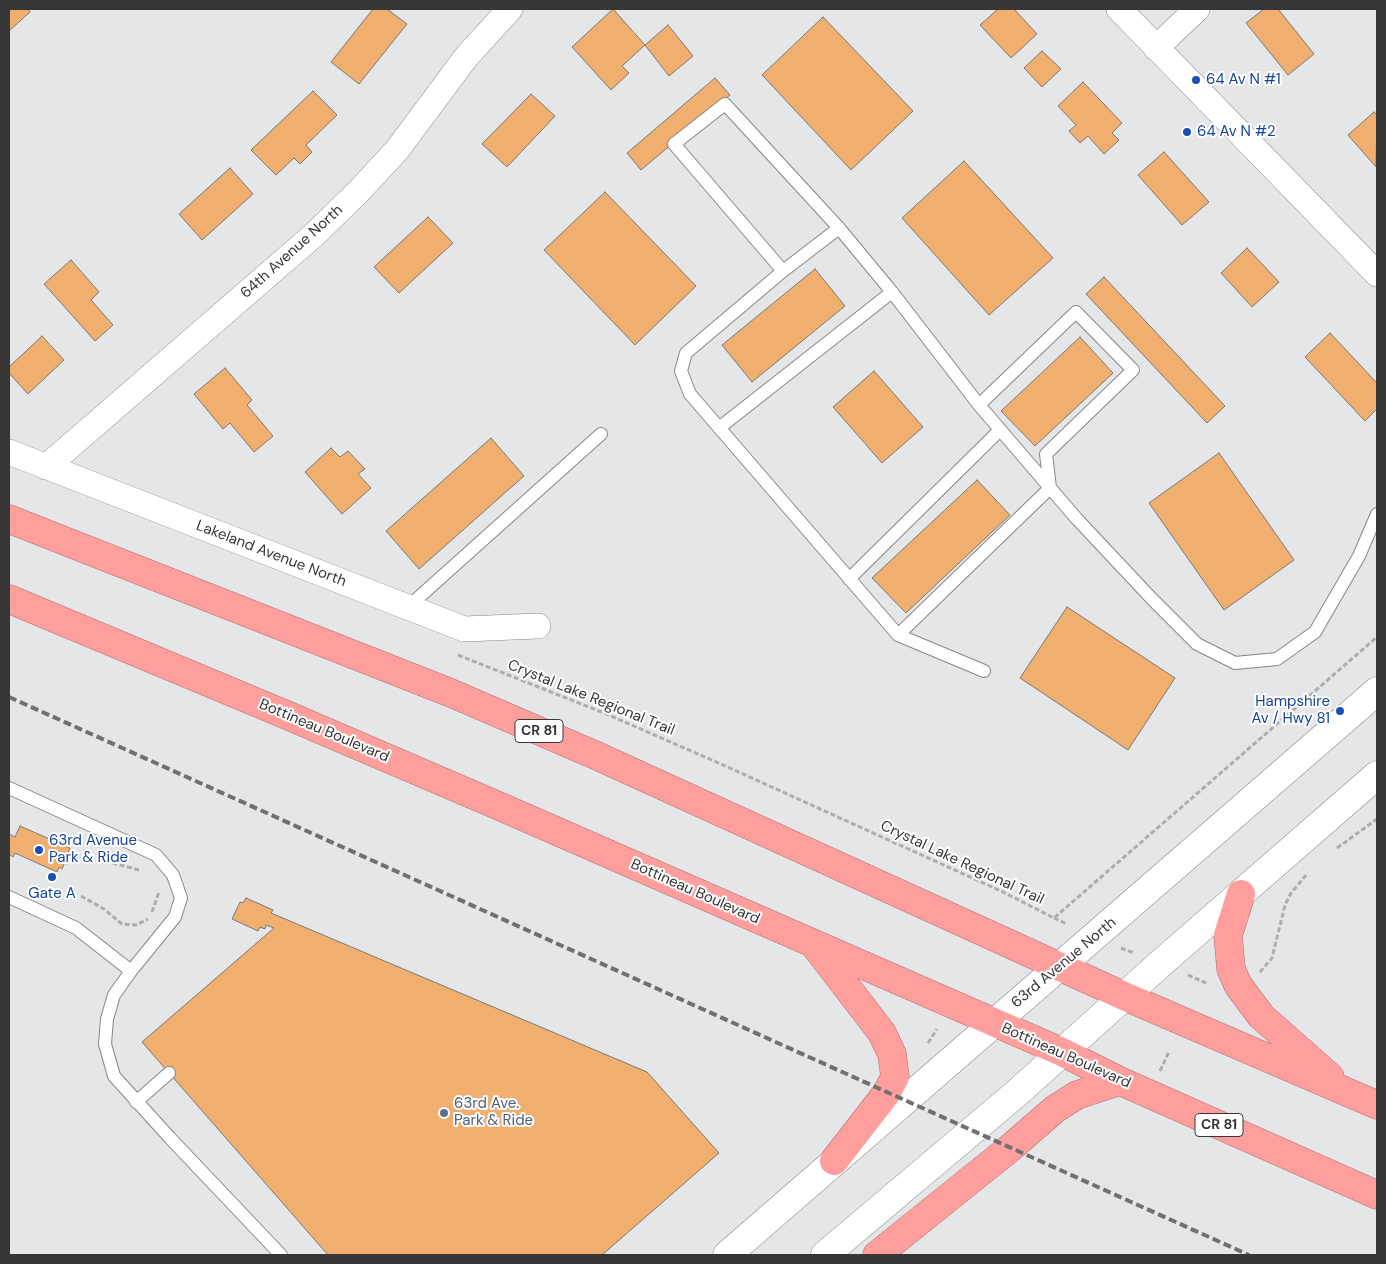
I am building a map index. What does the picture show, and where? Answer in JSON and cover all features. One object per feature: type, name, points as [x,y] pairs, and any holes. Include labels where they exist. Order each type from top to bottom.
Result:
[{"type":"highway","name":"CR 81","points":[[9,519],[451,693],[604,759],[1124,996],[1377,1105]]},
{"type":"highway","name":"Bottineau Boulevard","points":[[9,599],[289,716],[1062,1052],[1120,1081],[1377,1195]]},
{"type":"highway","points":[[1241,894],[1228,935],[1231,969],[1238,985],[1261,1016],[1344,1090]]},
{"type":"highway","points":[[815,945],[882,1032],[892,1054],[895,1077],[886,1094],[834,1161]]},
{"type":"highway","points":[[876,1255],[1056,1109],[1077,1095],[1120,1081]]},
{"type":"street","name":"64th Avenue North","points":[[46,467],[315,234],[359,191],[397,150],[467,56],[510,9]]},
{"type":"street","points":[[1119,9],[1377,274]]},
{"type":"street","points":[[1156,48],[1197,9]]},
{"type":"street","name":"Lakeland Avenue North","points":[[9,452],[464,629],[538,626]]},
{"type":"street","name":"63rd Avenue North","points":[[727,1255],[1377,691]]},
{"type":"street","points":[[825,1255],[978,1126],[1377,775]]},
{"type":"lane","points":[[783,271],[674,144],[725,104],[839,228],[892,292],[979,405],[1050,488],[1152,599],[1197,644],[1235,663],[1277,659],[1315,632],[1359,556],[1377,514]]},
{"type":"lane","points":[[839,228],[783,271],[686,353],[681,371],[690,394],[898,635],[984,671]]},
{"type":"lane","points":[[719,428],[892,292]]},
{"type":"lane","points":[[979,405],[1076,312],[1133,370],[1046,454],[1050,488]]},
{"type":"lane","points":[[849,579],[1000,430]]},
{"type":"lane","points":[[408,607],[601,434]]},
{"type":"lane","points":[[898,635],[1050,488]]},
{"type":"lane","points":[[9,788],[156,855],[174,875],[181,898],[175,916],[114,995],[107,1020],[105,1044],[114,1076],[136,1102],[281,1255]]},
{"type":"lane","points":[[9,897],[76,928],[131,971]]},
{"type":"lane","points":[[136,1102],[169,1073]]},
{"type":"path","name":"Crystal Lake Regional Trail","points":[[467,659],[609,715],[721,764],[1001,891],[1054,918],[1377,637]]},
{"type":"path","points":[[1330,853],[1377,819]]},
{"type":"path","points":[[98,859],[141,870]]},
{"type":"path","points":[[1256,975],[1264,969],[1272,958],[1285,905],[1291,893],[1310,871]]},
{"type":"path","points":[[81,896],[104,909],[122,924],[136,925],[150,918],[160,888]]},
{"type":"path","points":[[1186,974],[1210,985]]},
{"type":"path","points":[[926,1048],[936,1029]]},
{"type":"path","points":[[1160,1072],[1169,1052]]},
{"type":"building","points":[[9,9],[28,9],[30,12],[9,31]]},
{"type":"building","points":[[373,9],[387,9],[407,24],[359,84],[331,62]]},
{"type":"building","points":[[613,9],[645,45],[622,66],[629,73],[611,90],[572,47]]},
{"type":"building","points":[[998,9],[1014,9],[1037,34],[1011,58],[980,25]]},
{"type":"building","points":[[1264,9],[1278,9],[1314,54],[1288,75],[1246,23]]},
{"type":"building","points":[[823,17],[913,111],[851,170],[762,75]]},
{"type":"building","points":[[668,25],[693,56],[669,76],[645,45]]},
{"type":"building","points":[[1042,51],[1061,69],[1042,87],[1024,68]]},
{"type":"building","points":[[715,78],[730,95],[641,170],[627,153]]},
{"type":"building","points":[[1083,82],[1122,123],[1112,133],[1119,140],[1104,154],[1088,136],[1080,143],[1069,131],[1076,125],[1058,106]]},
{"type":"building","points":[[313,91],[337,115],[306,145],[312,152],[300,164],[294,158],[276,175],[251,150]]},
{"type":"building","points":[[531,94],[555,116],[507,167],[482,144]]},
{"type":"building","points":[[1374,112],[1377,115],[1376,167],[1348,135]]},
{"type":"building","points":[[1164,152],[1209,202],[1182,225],[1138,175]]},
{"type":"building","points":[[964,161],[1053,258],[989,315],[902,218]]},
{"type":"building","points":[[230,168],[253,194],[202,240],[179,214]]},
{"type":"building","points":[[605,192],[696,286],[635,345],[544,250]]},
{"type":"building","points":[[428,217],[453,243],[399,293],[374,267]]},
{"type":"building","points":[[1247,248],[1279,282],[1252,307],[1221,273]]},
{"type":"building","points":[[71,260],[99,292],[91,300],[113,325],[95,341],[44,284]]},
{"type":"building","points":[[815,269],[845,306],[752,382],[722,345]]},
{"type":"building","points":[[1104,277],[1225,406],[1207,423],[1086,294]]},
{"type":"building","points":[[1330,333],[1377,383],[1377,409],[1365,421],[1305,357]]},
{"type":"building","points":[[42,336],[64,360],[28,394],[9,373],[9,367]]},
{"type":"building","points":[[1080,337],[1113,373],[1035,446],[1001,411]]},
{"type":"building","points":[[225,368],[252,400],[247,405],[273,436],[254,452],[230,423],[223,429],[194,394]]},
{"type":"building","points":[[874,371],[923,427],[882,463],[833,407]]},
{"type":"building","points":[[491,438],[524,476],[419,569],[386,531]]},
{"type":"building","points":[[331,448],[340,457],[348,451],[365,469],[358,474],[371,488],[342,514],[305,472]]},
{"type":"building","points":[[1219,453],[1294,560],[1224,610],[1149,503]]},
{"type":"building","points":[[977,480],[1010,515],[906,613],[872,578]]},
{"type":"building","points":[[1067,607],[1175,678],[1128,750],[1020,678]]},
{"type":"building","name":"63rd Avenue Park & Ride","points":[[20,826],[70,848],[68,853],[72,855],[68,864],[65,862],[62,869],[59,867],[57,872],[15,853],[13,857],[9,854],[9,834],[15,837]]},
{"type":"building","name":"63rd Ave. Park & Ride","points":[[246,898],[273,910],[271,913],[647,1072],[719,1153],[602,1255],[328,1255],[142,1042],[274,928],[266,925],[265,929],[260,927],[258,931],[232,919],[240,902],[243,903]]},
{"type":"railway","points":[[9,697],[1249,1255]]},
{"type":"place","name":"64 Av N #1","points":[[1196,80]]},
{"type":"place","name":"64 Av N #2","points":[[1187,132]]},
{"type":"place","name":"Hampshire Av / Hwy 81","points":[[1340,711]]},
{"type":"place","name":"63rd Avenue Park & Ride","points":[[39,850]]},
{"type":"place","name":"Gate A","points":[[52,877]]},
{"type":"place","name":"63rd Ave. Park & Ride","points":[[444,1113]]}]
